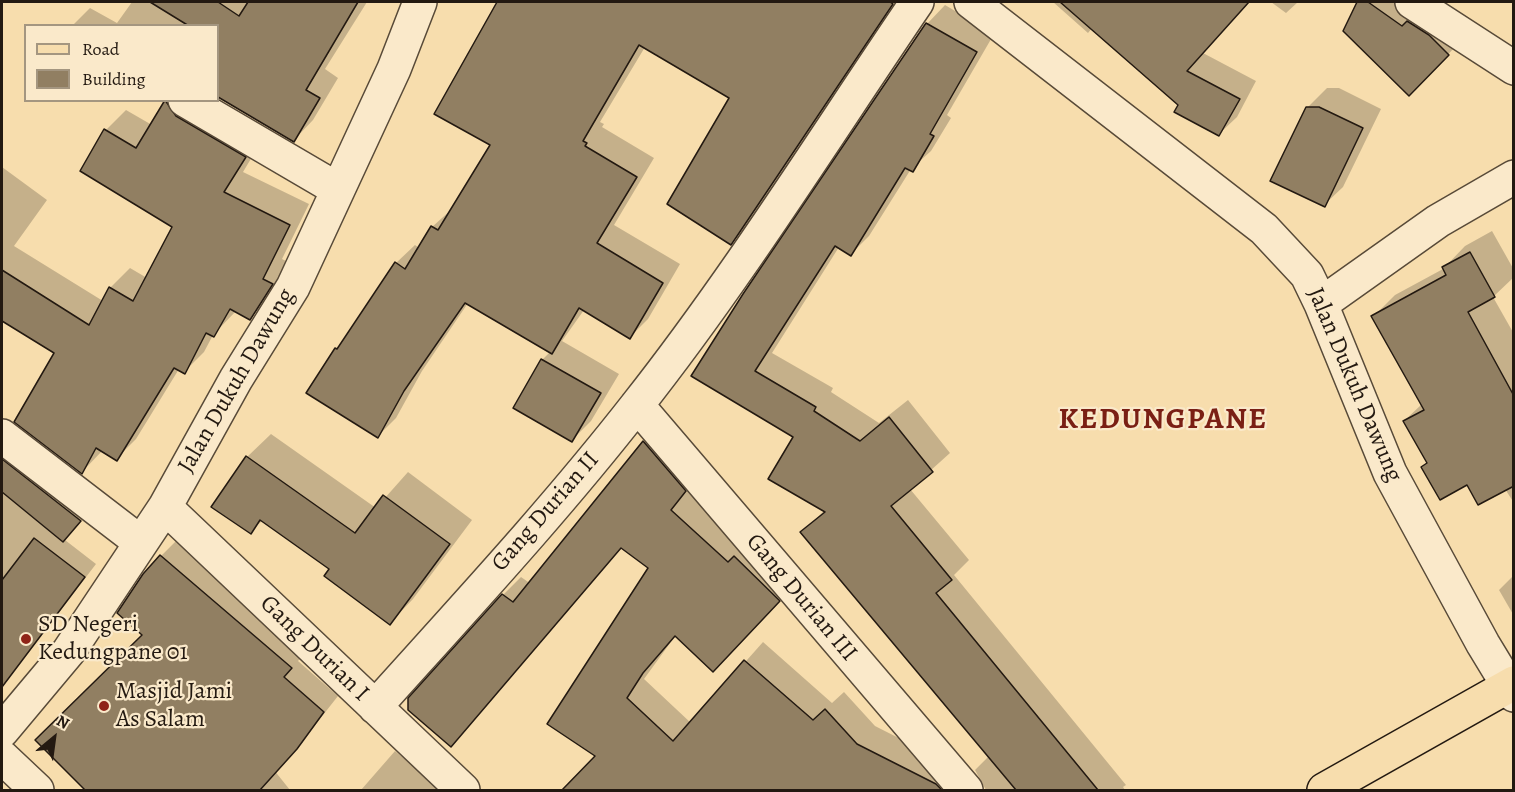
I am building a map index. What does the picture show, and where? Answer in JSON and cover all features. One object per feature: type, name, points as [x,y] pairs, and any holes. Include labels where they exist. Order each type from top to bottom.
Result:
[{"type":"main road","points":[[1324,790],[1512,688]]},
{"type":"street","name":"Jalan Dukuh Dawung","points":[[2,731],[69,651],[165,507],[236,379],[293,287],[394,69],[420,2]]},
{"type":"street","name":"Gang Durian II","points":[[375,707],[544,517],[637,405],[708,310],[916,2]]},
{"type":"street","name":"Jalan Dukuh Dawung","points":[[971,2],[1264,229],[1307,275],[1390,472],[1483,644],[1512,688]]},
{"type":"street","points":[[1412,2],[1514,68]]},
{"type":"street","points":[[188,102],[337,189]]},
{"type":"street","points":[[1321,304],[1438,222],[1514,177]]},
{"type":"street","name":"Gang Durian III","points":[[637,405],[966,790]]},
{"type":"street","points":[[2,436],[140,542]]},
{"type":"street","name":"Gang Durian I","points":[[165,507],[463,790]]},
{"type":"street","points":[[2,757],[36,790]]},
{"type":"building","points":[[150,2],[218,2],[239,16],[248,2],[358,2],[306,90],[320,98],[294,142],[219,98],[219,24],[186,24]]},
{"type":"building","points":[[497,2],[890,2],[893,4],[731,245],[667,204],[729,98],[639,45],[583,141],[587,143],[585,146],[637,177],[597,243],[663,283],[630,339],[579,308],[552,354],[465,303],[404,391],[378,438],[306,393],[395,262],[405,269],[431,226],[438,230],[490,145],[434,114]]},
{"type":"building","points":[[1060,2],[1249,2],[1187,71],[1240,99],[1219,136],[1174,112],[1178,105]]},
{"type":"building","points":[[1357,2],[1368,2],[1402,26],[1407,21],[1429,35],[1449,55],[1409,96],[1343,31]]},
{"type":"building","points":[[926,23],[977,52],[930,134],[934,136],[913,172],[905,168],[851,256],[835,246],[755,371],[816,407],[814,411],[860,441],[889,417],[933,472],[891,506],[952,580],[936,593],[1098,790],[1016,790],[800,532],[825,512],[768,479],[793,437],[691,376],[743,294]]},
{"type":"building","points":[[164,102],[166,102],[176,116],[246,157],[224,192],[290,225],[263,279],[273,284],[250,320],[230,309],[214,337],[206,333],[185,374],[174,368],[117,461],[96,448],[82,474],[14,422],[54,353],[2,321],[2,270],[89,325],[109,287],[133,301],[172,227],[80,171],[104,129],[136,148]]},
{"type":"building","points":[[1306,107],[1319,107],[1363,128],[1325,207],[1270,181]]},
{"type":"building","points":[[1470,252],[1495,297],[1468,312],[1514,396],[1514,486],[1478,505],[1467,485],[1440,500],[1421,467],[1427,463],[1403,421],[1424,410],[1371,316],[1446,275],[1442,267]]},
{"type":"building","points":[[541,359],[601,393],[572,442],[513,408]]},
{"type":"building","points":[[643,441],[686,491],[671,510],[728,562],[734,556],[780,601],[713,672],[675,636],[643,673],[627,698],[673,741],[744,660],[813,720],[825,709],[857,744],[936,784],[942,790],[562,790],[595,756],[547,724],[648,568],[621,548],[451,747],[408,710],[408,698],[502,594],[513,602]]},
{"type":"building","points":[[246,456],[355,533],[383,495],[450,544],[390,625],[324,576],[329,569],[260,520],[251,534],[211,507]]},
{"type":"building","points":[[2,459],[81,521],[63,542],[2,492]]},
{"type":"building","name":"SD Negeri Kedungpane 01","points":[[34,538],[85,577],[2,687],[2,580]]},
{"type":"building","points":[[160,555],[292,668],[284,677],[324,712],[297,749],[260,790],[85,790],[35,740],[142,635],[117,613],[143,574]]},
{"type":"place","name":"SD Negeri Kedungpane 01","points":[[26,639]]},
{"type":"place","name":"Masjid Jami As Salam","points":[[104,706]]},
{"type":"district","name":"KEDUNGPANE","points":[[1163,421]]}]
